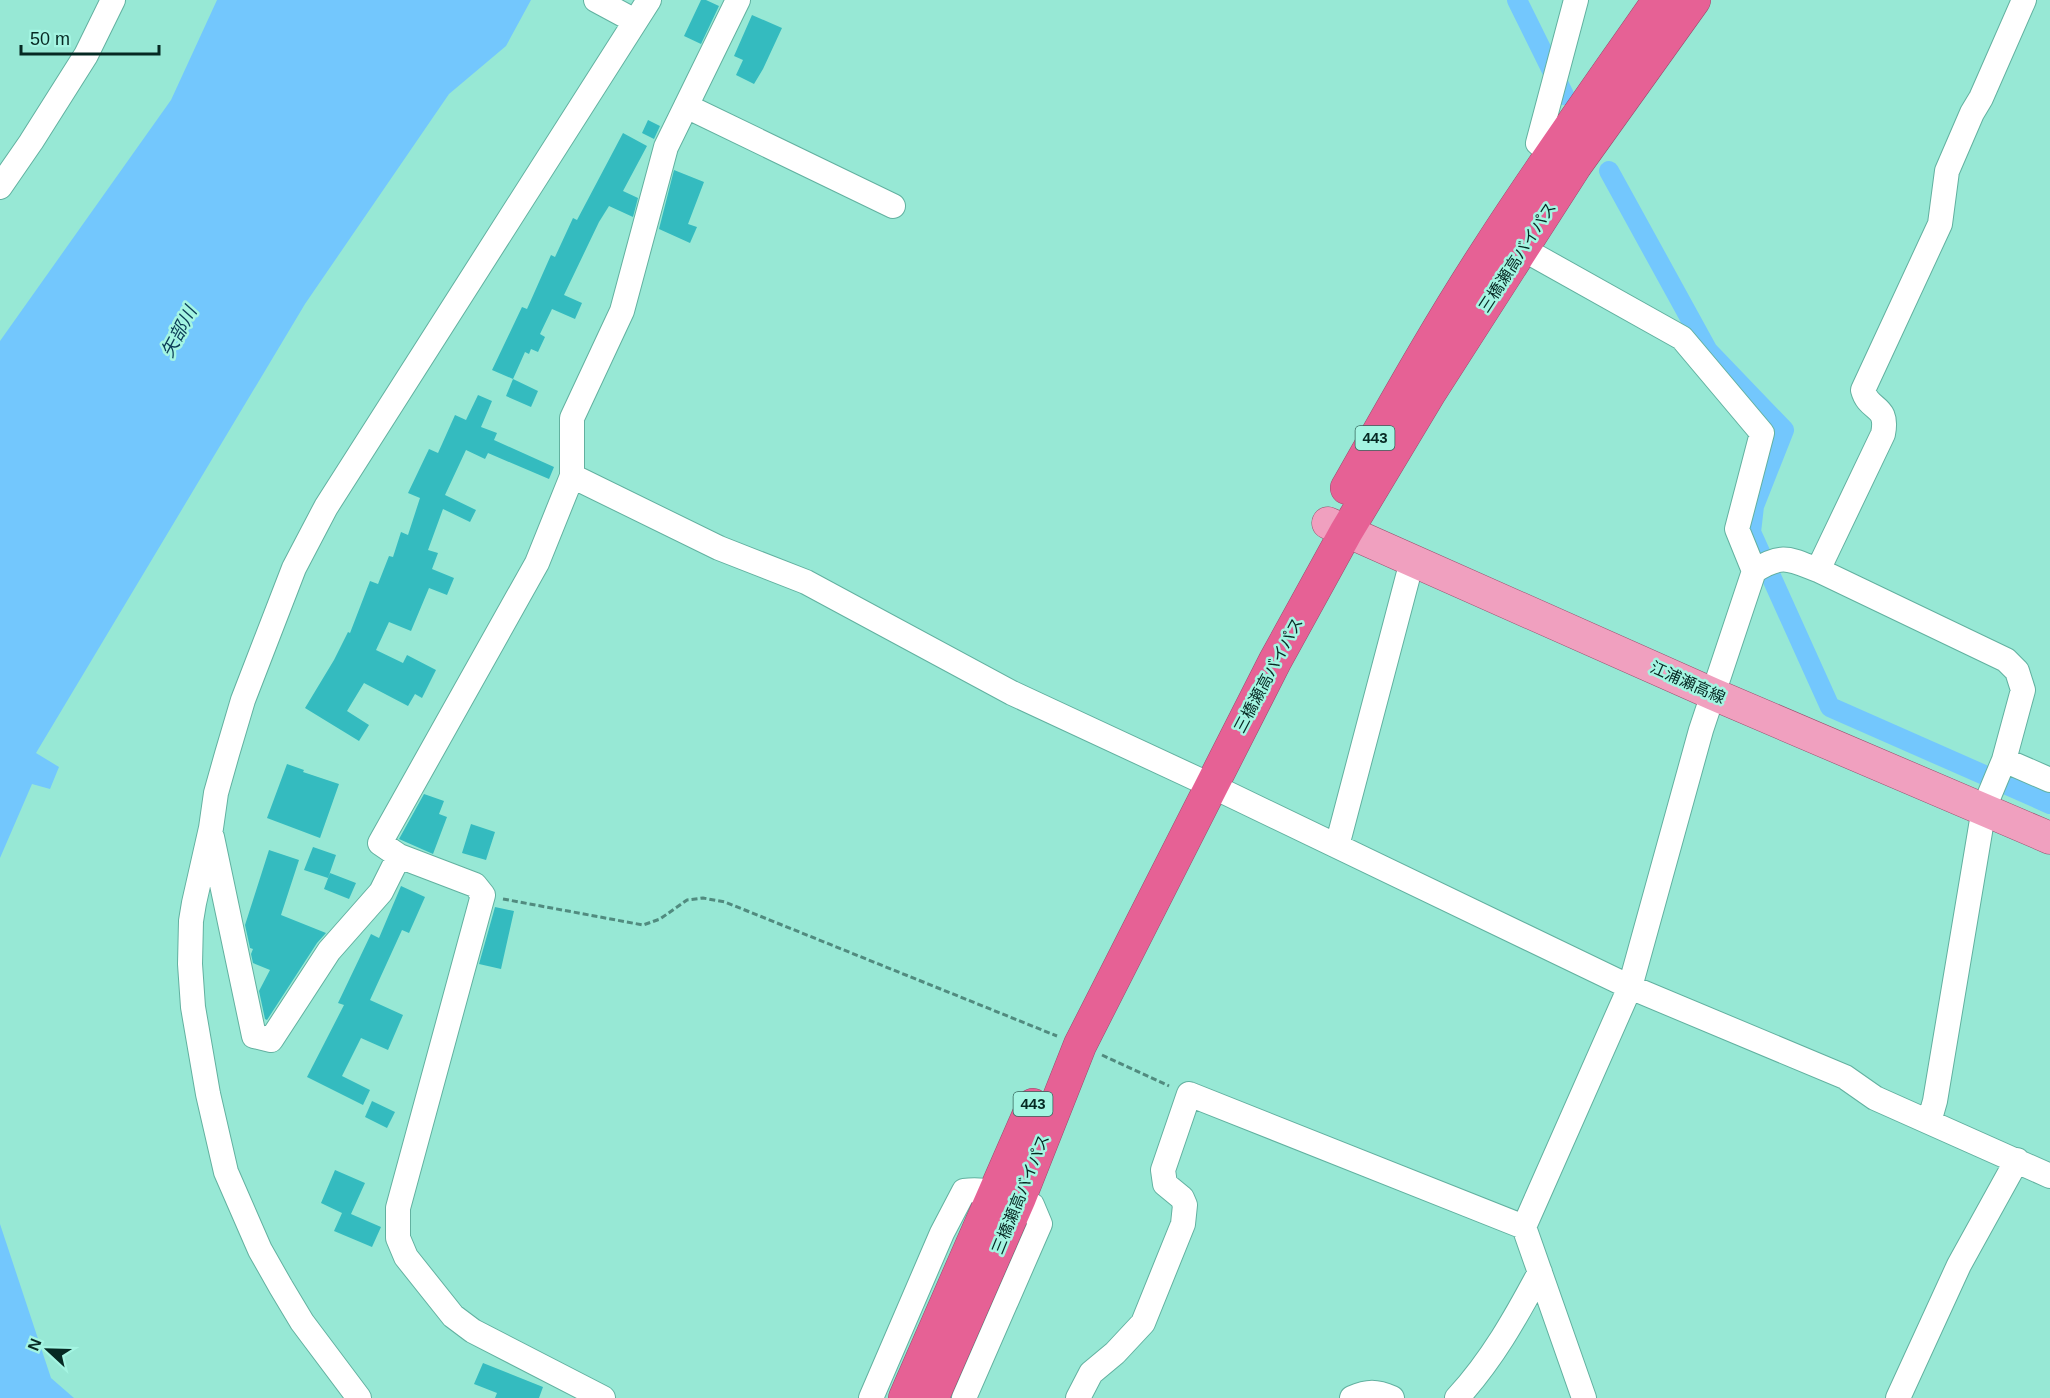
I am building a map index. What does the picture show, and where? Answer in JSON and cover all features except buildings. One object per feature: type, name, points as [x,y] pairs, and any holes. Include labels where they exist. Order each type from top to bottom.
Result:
[{"type":"highway","name":"三橋瀬高バイパス","points":[[932,1398],[955,1316],[1071,1041],[1201,781],[1256,649],[1430,392],[1512,240],[1551,155],[1659,0]]},
{"type":"highway","name":"三橋瀬高バイパス","points":[[1512,240],[1575,166],[1694,0]]},
{"type":"highway","name":"三橋瀬高バイパス","points":[[905,1398],[955,1316]]},
{"type":"main road","name":"江浦瀬高線","points":[[1337,528],[1713,694],[2050,838]]},
{"type":"street","points":[[0,187],[32,142],[86,55],[113,0]]},
{"type":"street","points":[[596,0],[635,21]]},
{"type":"street","points":[[360,1398],[302,1322],[261,1250],[226,1172],[207,1094],[193,1006],[190,964],[191,921],[211,828],[216,793],[243,700],[294,568],[326,507],[649,0]]},
{"type":"street","points":[[603,1398],[473,1331],[453,1316],[406,1257],[398,1238],[398,1208],[483,895],[475,885],[399,856],[380,843],[537,563],[572,476],[572,418],[622,311],[666,147],[738,0]]},
{"type":"street","points":[[1551,155],[1538,143],[1576,0]]},
{"type":"street","points":[[1818,570],[1883,435],[1884,416],[1866,399],[1863,390],[1940,224],[1947,171],[2024,0]]},
{"type":"street","points":[[686,106],[893,206]]},
{"type":"street","points":[[1512,240],[1682,338],[1762,433],[1737,529],[1762,566]]},
{"type":"street","points":[[572,476],[719,548],[806,582],[1012,693],[1630,987],[1845,1077],[1875,1098],[2050,1176]]},
{"type":"street","points":[[1762,566],[1787,558],[1818,570],[2006,660],[2017,671],[2023,690],[2004,760],[1983,808],[1935,1101],[1929,1122]]},
{"type":"street","points":[[1337,846],[1412,561]]},
{"type":"street","points":[[1584,1398],[1524,1227],[1630,987],[1701,730],[1762,566]]},
{"type":"street","points":[[2004,760],[2050,780]]},
{"type":"street","points":[[211,828],[254,1036],[271,1040],[329,951],[381,892],[399,856]]},
{"type":"street","points":[[1078,1398],[1091,1373],[1115,1353],[1143,1323],[1183,1224],[1185,1205],[1182,1198],[1165,1184],[1163,1170],[1189,1094],[1524,1227]]},
{"type":"street","points":[[1898,1398],[1959,1265],[2017,1160]]},
{"type":"street","points":[[871,1398],[942,1233],[964,1191],[981,1189],[1032,1205],[1040,1224],[964,1398]]},
{"type":"street","points":[[1457,1398],[1475,1378],[1508,1331],[1540,1272]]},
{"type":"street","points":[[1352,1398],[1361,1394],[1378,1392],[1392,1398]]},
{"type":"path","points":[[483,895],[643,926],[660,920],[687,900],[703,898],[725,902],[1071,1041],[1189,1094]]},
{"type":"water","name":"矢部川","points":[[217,0],[531,0],[506,46],[449,94],[305,304],[36,753],[59,767],[50,789],[32,784],[0,858],[0,341],[171,100]]},
{"type":"water","points":[[0,1224],[51,1378],[74,1398],[0,1398]]},
{"type":"waterway","points":[[1517,0],[1564,95]]},
{"type":"waterway","points":[[1609,171],[1708,351],[1784,430],[1754,506],[1751,532],[1830,707],[2050,804]]}]
